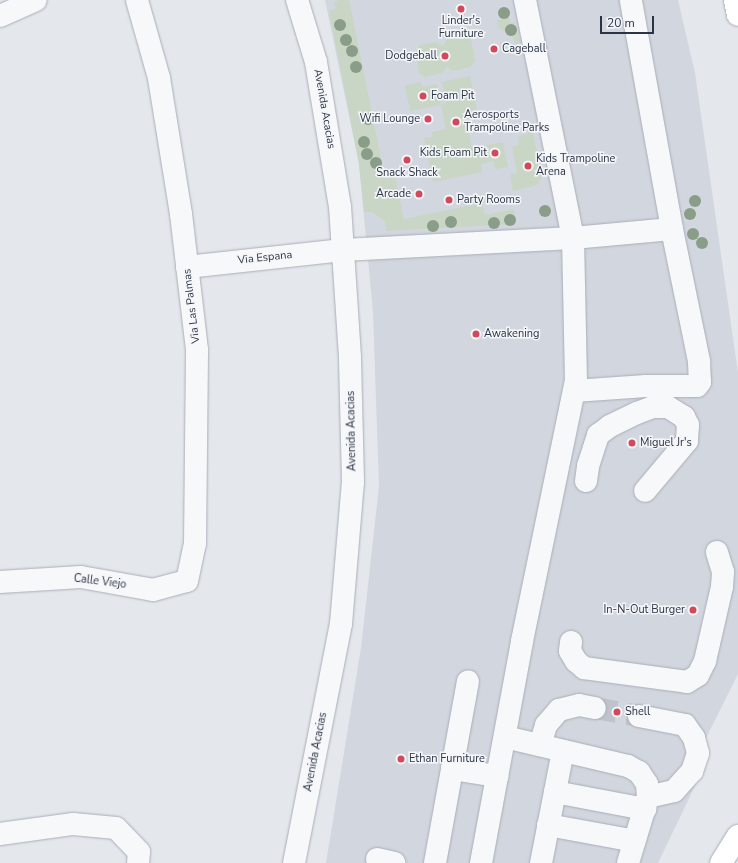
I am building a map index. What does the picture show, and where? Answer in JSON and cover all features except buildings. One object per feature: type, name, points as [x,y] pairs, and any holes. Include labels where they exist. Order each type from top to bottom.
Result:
[{"type":"main road","points":[[735,0],[738,15]]},
{"type":"main road","points":[[721,863],[738,836]]},
{"type":"street","points":[[0,16],[36,0]]},
{"type":"street","name":"Via Las Palmas","points":[[137,0],[159,78],[181,214],[197,350],[196,544],[187,581],[153,590]]},
{"type":"street","name":"Avenida Acacias","points":[[294,863],[341,624],[353,490],[350,357],[340,207],[316,62],[298,0]]},
{"type":"street","points":[[481,863],[574,391],[573,238],[526,0]]},
{"type":"street","points":[[574,391],[646,386],[697,386],[700,382],[699,361],[672,229],[631,0]]},
{"type":"street","name":"Via Espana","points":[[187,267],[343,250],[573,238],[672,229]]},
{"type":"street","points":[[586,481],[588,466],[598,435],[610,426],[642,411],[653,407],[668,407],[684,417],[688,425],[687,441],[645,491]]},
{"type":"street","points":[[571,642],[570,651],[576,661],[584,668],[687,682],[698,674],[705,661],[722,587],[723,572],[717,552]]},
{"type":"street","name":"Calle Viejo","points":[[0,582],[81,577],[153,590]]},
{"type":"street","points":[[435,863],[468,681]]},
{"type":"street","points":[[540,745],[546,725],[559,710],[579,705],[595,708]]},
{"type":"street","points":[[555,792],[647,803],[674,791],[692,771],[698,753],[694,738],[685,725],[638,716]]},
{"type":"street","points":[[505,737],[628,766],[639,772],[646,784],[647,803],[628,863]]},
{"type":"street","points":[[541,863],[563,751]]},
{"type":"street","points":[[452,770],[497,776]]},
{"type":"street","points":[[0,834],[73,824],[116,828],[139,858]]},
{"type":"street","points":[[548,825],[635,841]]},
{"type":"shaded area","points":[[325,0],[678,0],[695,73],[738,373],[738,674],[705,740],[706,763],[658,863],[326,863],[361,648],[379,486],[373,312],[359,164]]},
{"type":"green space","points":[[339,0],[349,0],[385,178],[395,177],[404,219],[482,203],[485,215],[514,209],[516,224],[386,231],[385,221],[372,212],[364,212],[359,164],[329,11],[336,8],[334,3]]},
{"type":"green space","points":[[509,17],[510,23],[514,22],[521,43],[515,44],[513,37],[498,27],[497,20]]},
{"type":"green space","points":[[462,35],[471,40],[475,61],[470,67],[453,71],[447,67],[442,73],[425,77],[419,73],[416,52],[420,45],[436,42],[443,46],[447,39]]},
{"type":"green space","points":[[470,76],[477,109],[464,112],[472,148],[503,142],[508,167],[495,169],[493,161],[481,164],[482,172],[433,182],[424,138],[433,137],[432,132],[446,129],[441,105],[410,111],[405,86],[420,82],[423,87],[437,84],[441,104],[446,103],[442,82]]},
{"type":"green space","name":"Kids Trampoline Arena","points":[[533,132],[542,178],[537,185],[513,191],[510,174],[517,173],[512,147],[518,145],[519,136]]},
{"type":"tunnel","points":[[595,708],[639,716]]},
{"type":"place","name":"Linder's Furniture","points":[[461,9]]},
{"type":"place","name":"Cageball","points":[[494,49]]},
{"type":"place","name":"Dodgeball","points":[[445,56]]},
{"type":"place","name":"Foam Pit","points":[[423,96]]},
{"type":"place","name":"Wifi Lounge","points":[[428,119]]},
{"type":"place","name":"Aerosports Trampoline Parks","points":[[456,122]]},
{"type":"place","name":"Kids Foam Pit","points":[[495,153]]},
{"type":"place","name":"Snack Shack","points":[[407,160]]},
{"type":"place","name":"Kids Trampoline Arena","points":[[528,166]]},
{"type":"place","name":"Arcade","points":[[419,194]]},
{"type":"place","name":"Party Rooms","points":[[449,200]]},
{"type":"place","name":"Awakening","points":[[476,334]]},
{"type":"place","name":"Miguel Jr's","points":[[632,443]]},
{"type":"place","name":"In-N-Out Burger","points":[[693,610]]},
{"type":"place","name":"Shell","points":[[617,712]]},
{"type":"place","name":"Ethan Furniture","points":[[401,759]]}]
